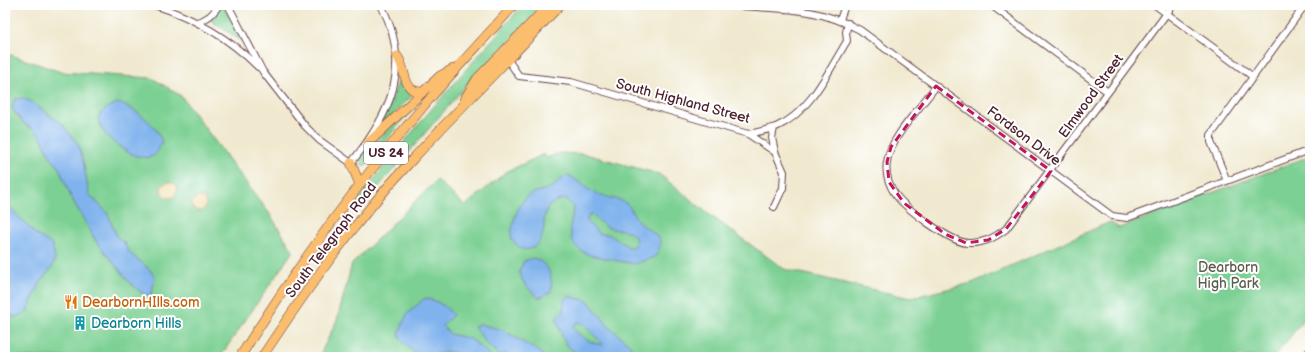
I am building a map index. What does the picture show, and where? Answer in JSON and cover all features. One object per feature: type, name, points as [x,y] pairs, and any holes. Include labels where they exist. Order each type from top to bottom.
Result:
[{"type":"main road","name":"South Telegraph Road","points":[[240,357],[270,310],[360,185],[426,102],[514,5]]},
{"type":"main road","points":[[455,115],[477,79],[549,5]]},
{"type":"main road","name":"South Telegraph Road","points":[[262,357],[348,236],[405,167],[560,5]]},
{"type":"main road","points":[[397,56],[402,63],[407,85],[413,91],[422,92]]},
{"type":"main road","points":[[368,143],[440,76],[460,66]]},
{"type":"main road","points":[[351,163],[360,185]]},
{"type":"main road","points":[[1306,357],[1310,352]]},
{"type":"street","points":[[154,5],[197,22],[232,43],[264,72]]},
{"type":"street","points":[[197,22],[206,19],[214,13],[219,5]]},
{"type":"street","points":[[228,5],[264,72],[312,134],[351,163],[368,143],[390,99],[397,72],[397,56],[386,16],[381,5]]},
{"type":"street","name":"Fordson Drive","points":[[730,5],[797,9],[848,23],[860,30],[1112,216],[1120,219],[1127,218],[1310,150]]},
{"type":"street","points":[[840,20],[845,5]]},
{"type":"street","points":[[991,5],[1108,92]]},
{"type":"street","points":[[1155,5],[1252,76]]},
{"type":"street","name":"Elmwood Street","points":[[936,86],[895,140],[886,162],[887,176],[894,193],[904,203],[931,224],[958,241],[974,243],[988,240],[1006,229],[1051,171],[1173,5]]},
{"type":"street","points":[[1227,181],[1211,142],[1211,135],[1252,76],[1305,5]]},
{"type":"street","name":"South Highland Street","points":[[508,60],[519,76],[570,82],[748,134],[774,128],[793,118],[806,106],[847,41],[846,32],[848,23]]},
{"type":"street","points":[[774,128],[772,138],[775,152],[784,172],[783,188],[774,207]]},
{"type":"street","points":[[748,134],[775,152]]},
{"type":"highlighted area","points":[[936,86],[1051,171],[1006,229],[988,240],[966,243],[945,234],[904,203],[889,182],[887,162],[891,147]]},
{"type":"green space","points":[[523,5],[541,5],[543,7],[471,80],[361,207],[356,203],[417,127]]},
{"type":"green space","points":[[223,6],[243,42],[211,21],[211,18]]},
{"type":"green space","name":"Dearborn Hills","points":[[5,53],[61,72],[152,78],[181,96],[269,213],[293,251],[220,357],[5,357]]},
{"type":"green space","points":[[398,81],[402,82],[412,96],[384,123],[382,122],[391,103]]},
{"type":"green space","points":[[411,109],[366,165],[362,165],[360,161],[363,152]]},
{"type":"green space","name":"Dearborn High Park","points":[[560,153],[585,154],[659,174],[711,216],[784,269],[910,298],[972,283],[1110,222],[1119,228],[1310,156],[1310,312],[1274,357],[319,357],[337,320],[352,264],[437,180],[465,206],[506,172],[544,154],[546,158]]},
{"type":"sand","points":[[169,182],[175,184],[177,190],[175,196],[169,198],[163,196],[161,190],[163,184]]},
{"type":"sand","points":[[199,197],[204,199],[206,204],[204,209],[199,211],[194,209],[192,204],[194,199]]},
{"type":"water","points":[[23,98],[32,102],[62,124],[78,144],[83,160],[89,194],[108,214],[117,237],[123,241],[130,253],[149,269],[155,277],[152,293],[146,296],[130,283],[96,241],[71,197],[58,166],[51,158],[41,137],[33,129],[24,124],[15,113],[12,107],[15,99]]},
{"type":"water","points":[[117,103],[131,108],[150,123],[156,130],[162,143],[155,155],[140,157],[133,155],[113,142],[104,132],[98,118],[104,110]]},
{"type":"water","points":[[569,176],[598,195],[619,200],[628,205],[639,222],[659,239],[659,250],[655,257],[634,264],[589,255],[581,251],[572,242],[570,227],[574,207],[566,199],[554,202],[547,208],[542,236],[534,247],[527,250],[518,246],[511,238],[514,220],[522,203],[531,194],[552,187],[565,177]],"holes":[[[592,214],[607,227],[631,233],[634,236],[635,247],[629,247],[608,234],[600,234],[587,222],[588,215]]]},
{"type":"water","points":[[5,203],[37,235],[52,245],[55,258],[53,266],[42,280],[26,313],[15,317],[5,315]]},
{"type":"water","points":[[533,258],[547,267],[551,276],[551,292],[539,298],[527,287],[519,272],[524,261]]},
{"type":"water","points":[[568,296],[588,301],[609,327],[631,346],[630,357],[604,358],[586,356],[572,350],[564,341],[556,318],[563,312],[564,300]],"holes":[[[579,322],[585,325],[603,345],[586,340],[573,328],[575,324]]]},
{"type":"water","points":[[425,298],[440,304],[453,315],[442,326],[450,334],[471,339],[492,357],[460,357],[454,352],[424,356],[413,352],[401,340],[399,333],[407,314]]},
{"type":"water","points":[[480,324],[503,330],[540,352],[545,357],[510,357],[505,354],[499,355],[487,344],[474,326]]},
{"type":"place","name":"DearbornHIlls.com","points":[[71,302]]},
{"type":"place","name":"Dearborn Hills","points":[[80,323]]}]
